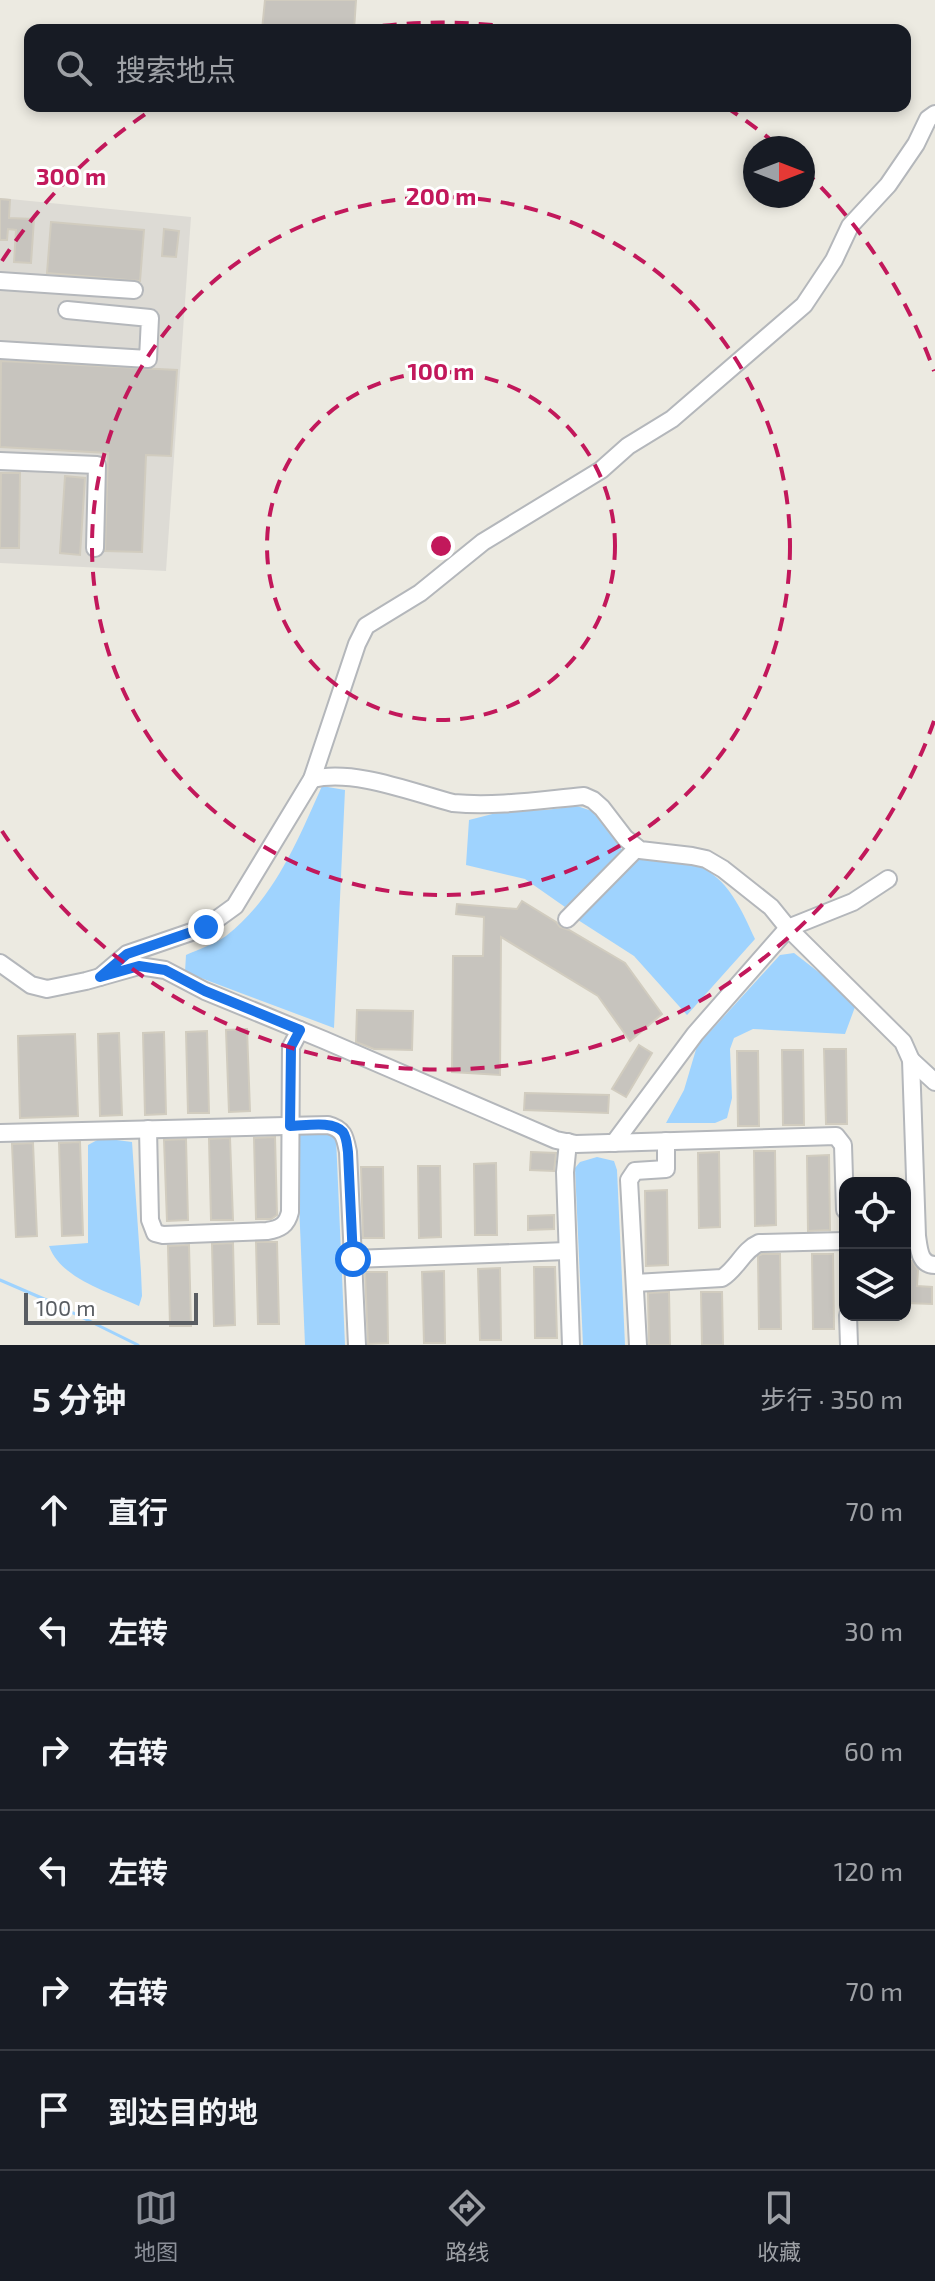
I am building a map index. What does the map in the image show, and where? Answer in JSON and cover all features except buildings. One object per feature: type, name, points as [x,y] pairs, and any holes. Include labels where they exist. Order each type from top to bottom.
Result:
[{"type":"street","points":[[100,977],[127,954],[206,927],[235,906],[312,779],[357,644],[366,626],[420,593],[483,542],[601,470],[628,446],[672,419],[804,305],[834,260],[850,226],[888,185],[916,144],[928,119],[935,114]]},
{"type":"street","points":[[0,281],[134,290]]},
{"type":"street","points":[[0,350],[148,359],[150,318],[67,310]]},
{"type":"street","points":[[0,461],[97,465],[95,548]]},
{"type":"street","points":[[312,779],[336,775],[359,778],[471,805],[584,796],[602,808],[625,838],[637,848],[706,859],[723,869],[771,907],[788,928],[903,1042],[911,1060],[917,1236],[922,1258],[928,1264],[935,1265]]},
{"type":"street","points":[[567,919],[637,848]]},
{"type":"street","points":[[614,1143],[695,1034],[788,928],[853,902],[888,879]]},
{"type":"street","points":[[0,963],[31,985],[47,989],[139,966],[165,970],[205,991],[556,1140],[614,1143],[836,1136],[843,1145],[844,1177]]},
{"type":"street","points":[[148,1129],[150,1220],[153,1231],[163,1235],[267,1231],[283,1226],[290,1212],[291,1047],[300,1030]]},
{"type":"street","points":[[911,1060],[935,1082]]},
{"type":"street","points":[[0,1133],[328,1125],[340,1129],[345,1136],[348,1152],[357,1345]]},
{"type":"street","points":[[638,1345],[629,1180],[635,1171],[666,1169],[666,1141]]},
{"type":"street","points":[[568,1142],[565,1172],[571,1345]]},
{"type":"street","points":[[635,1283],[722,1278],[729,1274],[750,1247],[759,1243],[839,1241]]},
{"type":"street","points":[[353,1259],[567,1251]]},
{"type":"street","points":[[848,1321],[849,1345]]},
{"type":"shaded area","points":[[0,198],[191,217],[166,571],[0,563]]},
{"type":"water","points":[[322,786],[345,790],[334,1028],[185,972],[186,955],[226,936],[258,905],[283,867]]},
{"type":"water","points":[[577,806],[592,811],[623,851],[565,907],[525,879],[466,865],[469,820],[504,811]]},
{"type":"water","points":[[651,857],[691,863],[707,870],[733,896],[755,939],[687,1015],[634,956],[578,920],[634,860]]},
{"type":"water","points":[[794,953],[834,984],[855,1007],[845,1034],[753,1029],[734,1038],[730,1049],[732,1098],[727,1118],[715,1123],[666,1123],[684,1090],[697,1046],[780,955]]},
{"type":"water","points":[[296,1132],[328,1133],[336,1138],[345,1345],[305,1345]]},
{"type":"water","points":[[101,1138],[132,1142],[141,1272],[142,1296],[139,1306],[75,1276],[55,1257],[49,1246],[88,1243],[88,1145]]},
{"type":"water","points":[[597,1157],[614,1161],[617,1170],[625,1345],[583,1345],[575,1168],[580,1162]]},
{"type":"waterway","points":[[0,1280],[138,1345]]},
{"type":"route","points":[[206,927],[127,954],[100,977],[139,966],[165,970],[205,991],[300,1030],[291,1047],[290,1126],[328,1125],[340,1129],[345,1136],[353,1259]]}]
